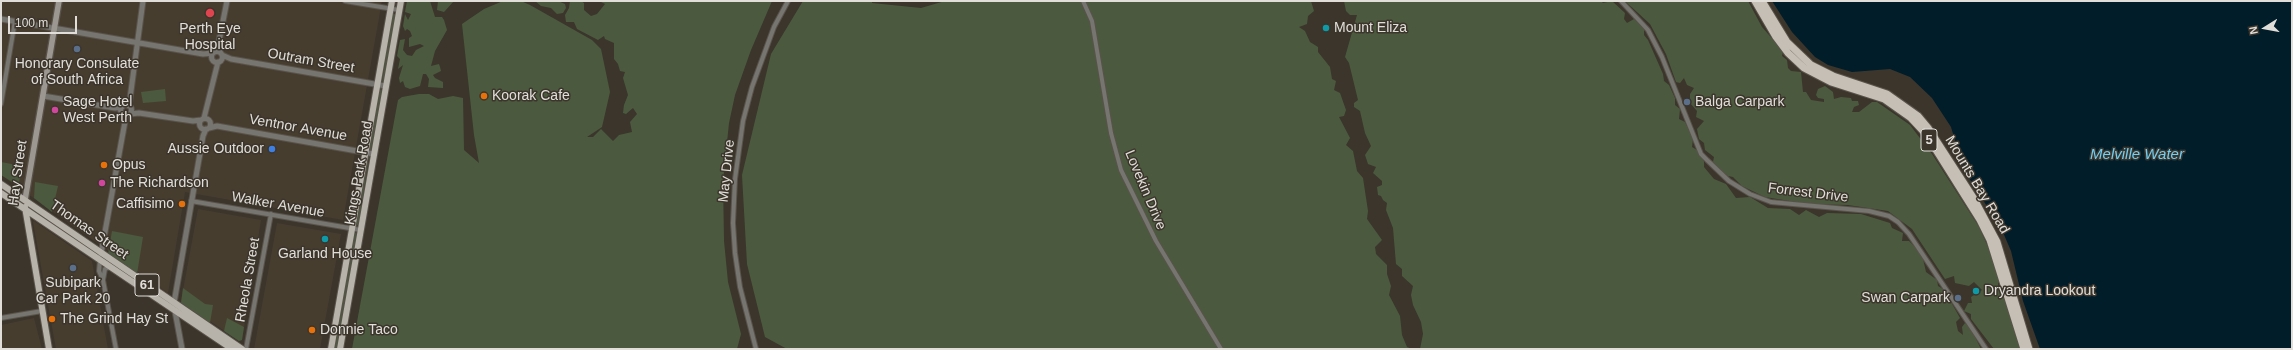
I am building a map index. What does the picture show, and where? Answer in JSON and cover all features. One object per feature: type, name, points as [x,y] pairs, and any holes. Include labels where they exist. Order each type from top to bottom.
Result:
[{"type":"highway","name":"Mounts Bay Road","points":[[1756,1],[1776,37],[1788,53],[1804,68],[1831,82],[1884,99],[1911,118],[1926,134],[1980,220],[1990,240],[2024,349]]},
{"type":"highway","name":"Mounts Bay Road","points":[[1762,1],[1787,42],[1811,65],[1833,76],[1887,94],[1918,116],[1928,128],[1974,199],[1997,242],[2029,349]]},
{"type":"main road","name":"Hay Street","points":[[49,349],[24,209],[59,1]]},
{"type":"main road","name":"Kings Park Road","points":[[331,349],[392,1]]},
{"type":"main road","name":"Kings Park Road","points":[[340,349],[401,1]]},
{"type":"main road","name":"Thomas Street","points":[[1,184],[25,200],[100,257],[110,267],[232,349]]},
{"type":"main road","name":"Thomas Street","points":[[1,193],[174,303],[242,349]]},
{"type":"street","points":[[116,349],[103,280],[99,271],[100,257],[125,110],[129,97],[143,1]]},
{"type":"street","points":[[174,303],[227,1]]},
{"type":"street","points":[[345,1],[399,10]]},
{"type":"street","name":"May Drive","points":[[756,349],[742,293],[735,253],[733,223],[735,180],[743,121],[752,87],[774,27],[788,1]]},
{"type":"street","name":"Lovekin Drive","points":[[1083,1],[1092,21],[1111,133],[1121,170],[1156,241],[1221,349]]},
{"type":"street","name":"Forrest Drive","points":[[1620,1],[1648,30],[1662,57],[1701,154],[1706,160],[1729,181],[1750,194],[1771,202],[1869,211],[1885,215],[1898,222],[1913,240],[1986,349]]},
{"type":"street","name":"Outram Street","points":[[1,18],[386,86]]},
{"type":"street","points":[[1,104],[15,21]]},
{"type":"street","points":[[43,96],[125,110]]},
{"type":"street","name":"Ventnor Avenue","points":[[125,110],[374,154]]},
{"type":"street","name":"Walker Avenue","points":[[191,201],[361,230]]},
{"type":"street","name":"Rheola Street","points":[[246,349],[271,214]]},
{"type":"street","points":[[103,280],[104,271],[110,267]]},
{"type":"street","points":[[1,318],[42,311]]},
{"type":"street","points":[[175,311],[182,349]]},
{"type":"shaded area","points":[[1,1],[382,1],[343,220],[185,192],[168,293],[1,175]]},
{"type":"shaded area","points":[[198,209],[261,220],[242,340],[239,341],[181,301]]},
{"type":"shaded area","points":[[34,221],[92,261],[108,349],[56,349]]},
{"type":"shaded area","points":[[277,223],[341,234],[320,349],[254,349]]},
{"type":"shaded area","points":[[34,318],[42,349],[1,349],[1,325]]},
{"type":"green space","points":[[407,1],[430,1],[435,17],[442,17],[444,20],[447,30],[435,51],[431,66],[439,64],[441,71],[433,75],[435,78],[443,82],[443,88],[428,87],[429,79],[426,74],[423,74],[420,86],[410,89],[405,87],[403,81],[400,83],[399,78],[403,65],[398,69],[400,59],[397,56],[400,40],[405,39],[403,50],[407,55],[412,56],[416,50],[424,46],[420,44],[409,47],[409,38],[412,36],[410,31],[407,29],[405,31],[403,26],[405,14],[408,20],[411,14],[405,12]]},
{"type":"green space","points":[[438,1],[454,1],[444,12],[437,10]]},
{"type":"green space","points":[[503,1],[521,1],[530,5],[592,40],[601,49],[610,92],[602,127],[587,137],[593,137],[601,129],[613,141],[619,135],[632,132],[630,122],[637,114],[633,108],[626,114],[623,113],[628,95],[623,78],[625,72],[620,71],[618,64],[614,59],[614,43],[605,39],[604,36],[598,40],[577,29],[574,22],[566,22],[565,15],[569,8],[570,1],[581,1],[584,3],[584,10],[591,16],[597,14],[605,4],[599,1],[772,1],[751,50],[735,95],[729,123],[723,181],[724,241],[728,282],[741,334],[737,349],[352,349],[398,100],[402,97],[419,94],[429,94],[438,99],[453,96],[463,98],[464,150],[479,163],[474,135],[462,24],[484,9]]},
{"type":"green space","points":[[535,1],[558,1],[565,4],[566,8],[563,13],[557,14],[551,8],[541,6]]},
{"type":"green space","points":[[803,1],[872,1],[872,3],[921,8],[945,1],[1311,1],[1314,11],[1308,16],[1307,24],[1299,27],[1305,31],[1310,42],[1318,47],[1318,52],[1330,67],[1332,79],[1336,81],[1334,90],[1340,93],[1346,110],[1344,116],[1339,117],[1350,138],[1346,145],[1353,151],[1357,171],[1363,178],[1368,211],[1367,219],[1382,240],[1375,247],[1376,254],[1387,265],[1387,274],[1391,286],[1389,295],[1400,316],[1402,335],[1407,347],[1412,349],[787,349],[765,337],[747,264],[742,175],[771,54]]},
{"type":"green space","points":[[1344,1],[1601,1],[1603,3],[1612,1],[1625,13],[1624,19],[1627,23],[1634,19],[1644,29],[1644,35],[1648,40],[1663,74],[1664,81],[1669,85],[1675,98],[1675,105],[1680,109],[1679,119],[1685,122],[1693,139],[1692,147],[1697,150],[1704,161],[1704,167],[1714,179],[1726,184],[1736,198],[1750,197],[1768,208],[1790,209],[1799,215],[1806,210],[1819,217],[1827,213],[1861,214],[1890,223],[1892,228],[1903,233],[1902,241],[1909,241],[1917,249],[1923,259],[1926,272],[1937,280],[1938,286],[1943,289],[1960,318],[1956,322],[1958,331],[1963,335],[1962,327],[1965,323],[1971,329],[1981,349],[1420,349],[1423,334],[1421,322],[1413,305],[1411,295],[1413,286],[1402,276],[1402,269],[1396,264],[1393,228],[1386,210],[1387,203],[1381,196],[1378,195],[1377,187],[1382,185],[1382,181],[1373,173],[1376,167],[1368,164],[1365,155],[1371,146],[1365,133],[1360,111],[1354,107],[1354,103],[1358,100],[1349,63],[1345,57],[1357,15],[1350,15],[1346,11]]},
{"type":"green space","points":[[1625,1],[1748,1],[1762,27],[1783,51],[1782,56],[1787,60],[1788,68],[1791,71],[1801,72],[1803,92],[1806,92],[1811,100],[1824,102],[1824,99],[1818,98],[1816,95],[1818,89],[1825,86],[1833,92],[1834,99],[1841,97],[1851,98],[1852,101],[1858,101],[1859,105],[1854,107],[1852,112],[1859,112],[1872,102],[1877,102],[1910,125],[1932,154],[1979,227],[1993,258],[2000,279],[1998,284],[2011,315],[2021,349],[1994,349],[1971,319],[1971,314],[1964,311],[1968,303],[1972,303],[1971,297],[1982,290],[1974,282],[1969,286],[1955,283],[1954,276],[1945,279],[1912,229],[1888,211],[1848,205],[1808,204],[1765,197],[1742,186],[1733,177],[1728,176],[1715,166],[1713,162],[1714,157],[1705,150],[1704,143],[1699,139],[1697,129],[1704,121],[1696,117],[1697,111],[1690,103],[1690,94],[1694,88],[1687,85],[1684,78],[1680,83],[1676,82],[1666,54],[1650,24]]},
{"type":"green space","points":[[392,13],[396,15],[384,81],[382,82]]},
{"type":"green space","points":[[165,89],[166,101],[143,103],[141,92]]},
{"type":"green space","points":[[379,89],[383,91],[371,150],[369,150]]},
{"type":"green space","points":[[369,156],[359,224],[356,226],[368,157]]},
{"type":"green space","points":[[1,162],[22,166],[19,183],[17,185],[1,175]]},
{"type":"green space","points":[[35,182],[58,186],[52,212],[34,198]]},
{"type":"green space","points":[[112,231],[143,237],[137,274],[108,254]]},
{"type":"green space","points":[[354,232],[357,234],[337,349],[333,349]]},
{"type":"green space","points":[[183,288],[205,304],[213,305],[210,323],[181,303]]},
{"type":"green space","points":[[227,318],[244,327],[242,340],[239,341],[224,331]]},
{"type":"water","name":"Melville Water","points":[[1772,1],[2292,1],[2292,349],[2040,349],[2023,301],[2011,251],[2002,230],[1963,167],[1951,127],[1932,98],[1910,77],[1890,69],[1852,72],[1828,65],[1815,57],[1792,32]]},
{"type":"place","name":"Perth Eye Hospital","points":[[210,13]]},
{"type":"place","name":"Mount Eliza","points":[[1326,28]]},
{"type":"place","name":"Honorary Consulate of South Africa","points":[[77,49]]},
{"type":"place","name":"Koorak Cafe","points":[[484,96]]},
{"type":"place","name":"Balga Carpark","points":[[1687,102]]},
{"type":"place","name":"Sage Hotel West Perth","points":[[55,110]]},
{"type":"place","name":"Aussie Outdoor","points":[[272,149]]},
{"type":"place","name":"Opus","points":[[104,165]]},
{"type":"place","name":"The Richardson","points":[[102,183]]},
{"type":"place","name":"Caffisimo","points":[[182,204]]},
{"type":"place","name":"Garland House","points":[[325,239]]},
{"type":"place","name":"Subipark Car Park 20","points":[[73,268]]},
{"type":"place","name":"Dryandra Lookout","points":[[1976,291]]},
{"type":"place","name":"Swan Carpark","points":[[1958,298]]},
{"type":"place","name":"The Grind Hay St","points":[[52,319]]},
{"type":"place","name":"Donnie Taco","points":[[312,330]]}]
